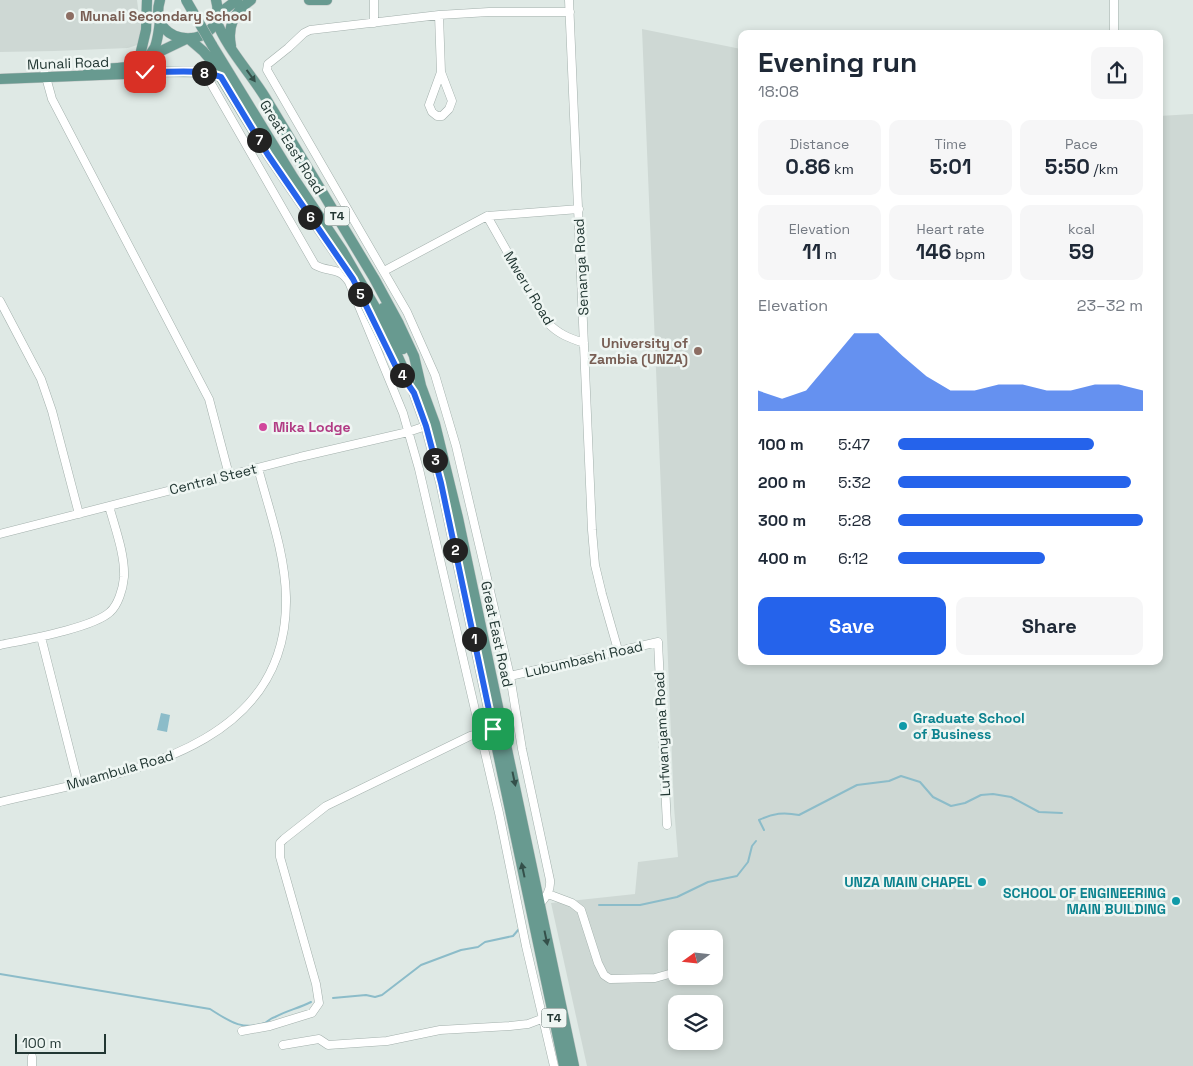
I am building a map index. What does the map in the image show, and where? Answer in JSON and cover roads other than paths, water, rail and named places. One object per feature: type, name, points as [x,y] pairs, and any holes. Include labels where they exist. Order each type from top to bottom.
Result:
[{"type":"main road","points":[[137,69],[146,30],[147,0]]},
{"type":"main road","points":[[137,69],[155,47],[160,21],[158,13],[160,0]]},
{"type":"main road","name":"Great East Road","points":[[186,0],[215,43]]},
{"type":"main road","name":"Great East Road","points":[[193,0],[215,43],[293,177],[342,250],[379,314],[416,388],[430,425],[458,518],[574,1066]]},
{"type":"main road","points":[[216,0],[217,17]]},
{"type":"main road","points":[[137,69],[159,52],[188,39],[196,38],[208,31],[217,17],[237,0]]},
{"type":"main road","points":[[236,55],[230,38],[232,21],[250,0]]},
{"type":"main road","points":[[309,0],[327,0]]},
{"type":"main road","name":"Great East Road","points":[[217,17],[224,38],[253,77],[379,286],[414,356],[416,388]]},
{"type":"main road","name":"Great East Road","points":[[160,21],[168,31],[180,38],[188,39],[203,50],[268,155],[353,279],[395,365],[416,388]]},
{"type":"main road","name":"Munali Road","points":[[0,79],[123,67],[205,73],[221,77]]},
{"type":"main road","name":"Munali Road","points":[[0,72],[44,74]]},
{"type":"main road","name":"Great East Road","points":[[430,425],[564,1066]]},
{"type":"street","points":[[374,0],[374,23]]},
{"type":"street","name":"Senanga Road","points":[[570,0],[595,565],[618,650]]},
{"type":"street","points":[[1114,0],[1114,30]]},
{"type":"street","points":[[539,905],[548,894],[550,880],[522,749],[510,676],[449,420],[435,376],[420,341],[384,271],[336,192],[267,70],[268,64],[310,30],[439,15],[490,12],[570,12]]},
{"type":"street","points":[[439,15],[442,72],[452,101],[447,113],[437,116],[432,112],[429,105],[442,72]]},
{"type":"street","points":[[205,73],[315,265],[320,268],[339,271],[344,275],[389,377],[419,469],[481,732],[526,946],[554,1066]]},
{"type":"street","points":[[44,74],[52,99],[209,399],[229,475]]},
{"type":"street","points":[[384,271],[487,216],[579,209]]},
{"type":"street","name":"Mweru Road","points":[[487,216],[546,322],[564,337],[584,343]]},
{"type":"street","points":[[0,301],[40,379],[52,411],[78,514]]},
{"type":"street","name":"Central Steet","points":[[0,534],[229,475],[408,432],[449,420]]},
{"type":"street","name":"Mwambula Road","points":[[0,802],[152,764],[196,745],[216,732],[234,718],[254,697],[267,677],[280,645],[286,598],[283,568],[258,468]]},
{"type":"street","points":[[0,645],[41,637],[97,620],[110,612],[120,596],[124,578],[122,559],[109,506]]},
{"type":"street","points":[[41,637],[78,783]]},
{"type":"street","name":"Lubumbashi Road","points":[[510,676],[658,642]]},
{"type":"street","name":"Lufwanyama Road","points":[[658,642],[667,825]]},
{"type":"street","points":[[242,1032],[270,1026],[312,1012],[319,1003],[316,984],[280,857],[280,844],[304,822],[326,806],[481,732],[493,729]]},
{"type":"street","points":[[548,894],[572,903],[581,910],[598,963],[604,975],[610,979],[655,978],[668,974]]},
{"type":"street","points":[[283,1045],[319,1039],[328,1045],[387,1041],[440,1030],[528,1024],[544,1018]]},
{"type":"street","points":[[32,1057],[32,1066]]},
{"type":"water","points":[[161,713],[170,715],[167,732],[157,730]]},
{"type":"waterway","points":[[764,830],[759,820],[769,816],[779,814],[799,815],[857,785],[889,781],[901,776],[920,782],[933,797],[951,806],[965,803],[981,795],[993,794],[1011,797],[1039,812],[1062,813]]},
{"type":"waterway","points":[[599,905],[640,905],[677,897],[708,882],[737,876],[748,862],[752,846],[756,841]]},
{"type":"waterway","points":[[333,998],[366,995],[375,997],[382,995],[421,965],[461,950],[478,947],[485,942],[513,936],[519,929]]},
{"type":"waterway","points":[[0,974],[210,1009],[230,1021],[249,1026],[265,1023],[272,1018],[311,1002]]},
{"type":"place","name":"Munali Secondary School","points":[[70,16]]},
{"type":"place","name":"University of Zambia (UNZA)","points":[[698,351]]},
{"type":"place","name":"Mika Lodge","points":[[263,427]]},
{"type":"place","name":"Graduate School of Business","points":[[903,726]]},
{"type":"place","name":"UNZA MAIN CHAPEL","points":[[982,882]]},
{"type":"place","name":"SCHOOL OF ENGINEERING MAIN BUILDING","points":[[1176,901]]}]
